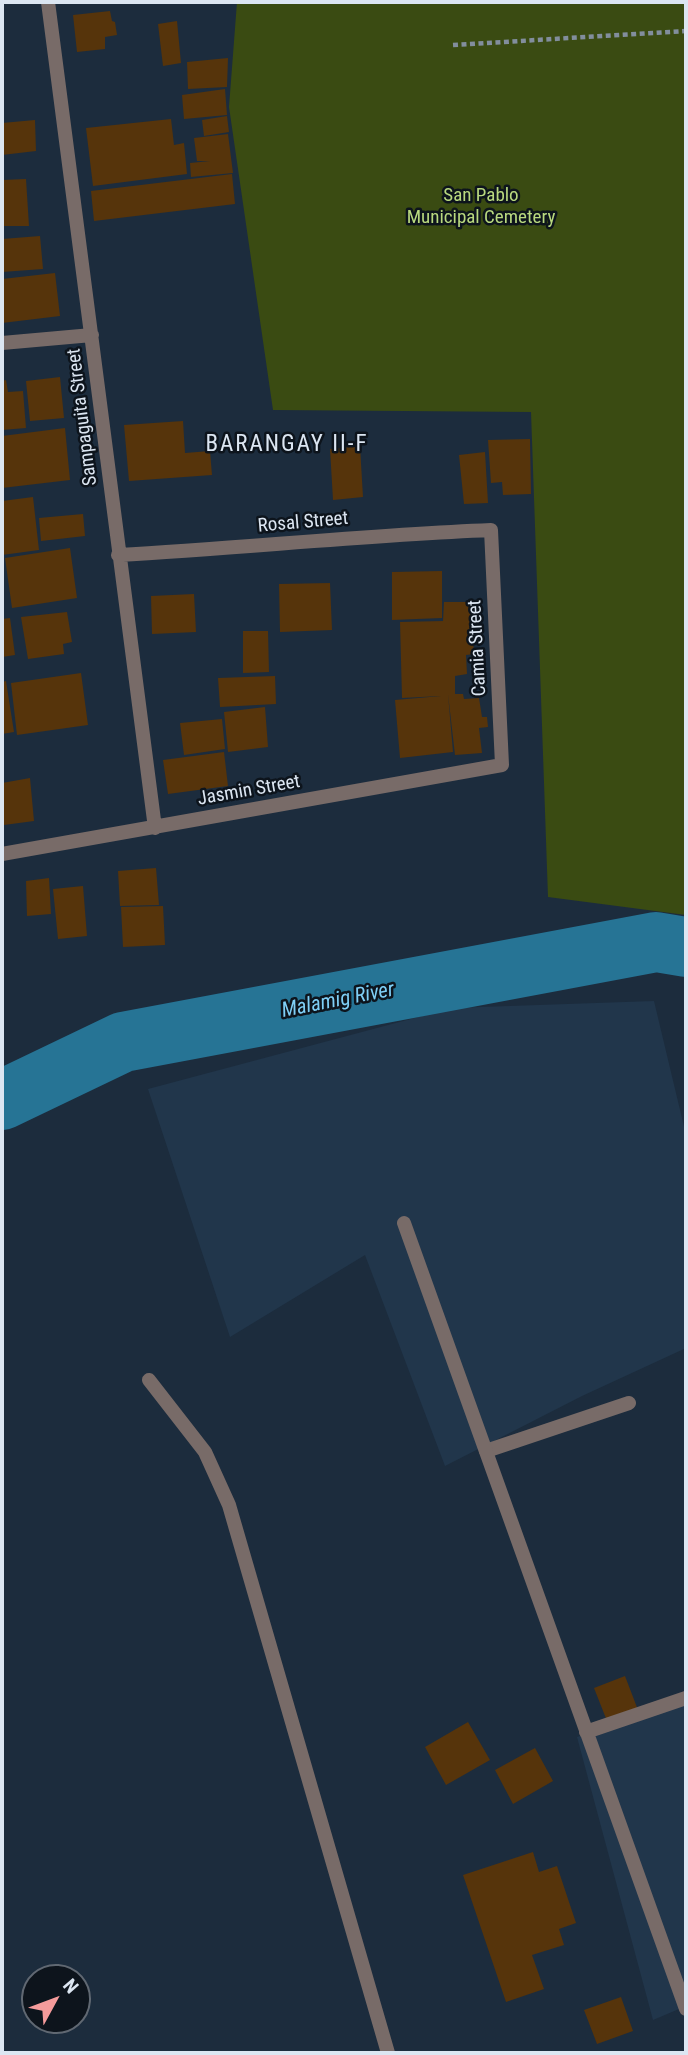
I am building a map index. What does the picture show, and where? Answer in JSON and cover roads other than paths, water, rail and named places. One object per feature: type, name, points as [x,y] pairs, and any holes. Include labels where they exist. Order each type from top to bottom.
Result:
[{"type":"street","name":"Sampaguita Street","points":[[48,2],[155,828]]},
{"type":"street","points":[[2,343],[92,335]]},
{"type":"street","name":"Rosal Street","points":[[118,555],[270,546],[382,535],[491,530]]},
{"type":"street","name":"Camia Street","points":[[491,530],[502,765]]},
{"type":"street","name":"Jasmin Street","points":[[2,854],[502,765]]},
{"type":"street","points":[[404,1223],[686,2009]]},
{"type":"street","points":[[149,1380],[205,1452],[229,1505],[388,2053]]},
{"type":"street","points":[[486,1451],[629,1403]]},
{"type":"street","points":[[586,1732],[686,1698]]},
{"type":"waterway","name":"Malamig River","points":[[2,1100],[123,1042],[656,942],[686,947]]},
{"type":"district","name":"BARANGAY II-F","points":[[287,445]]},
{"type":"park label","name":"San Pablo Municipal Cemetery","points":[[481,207]]}]
